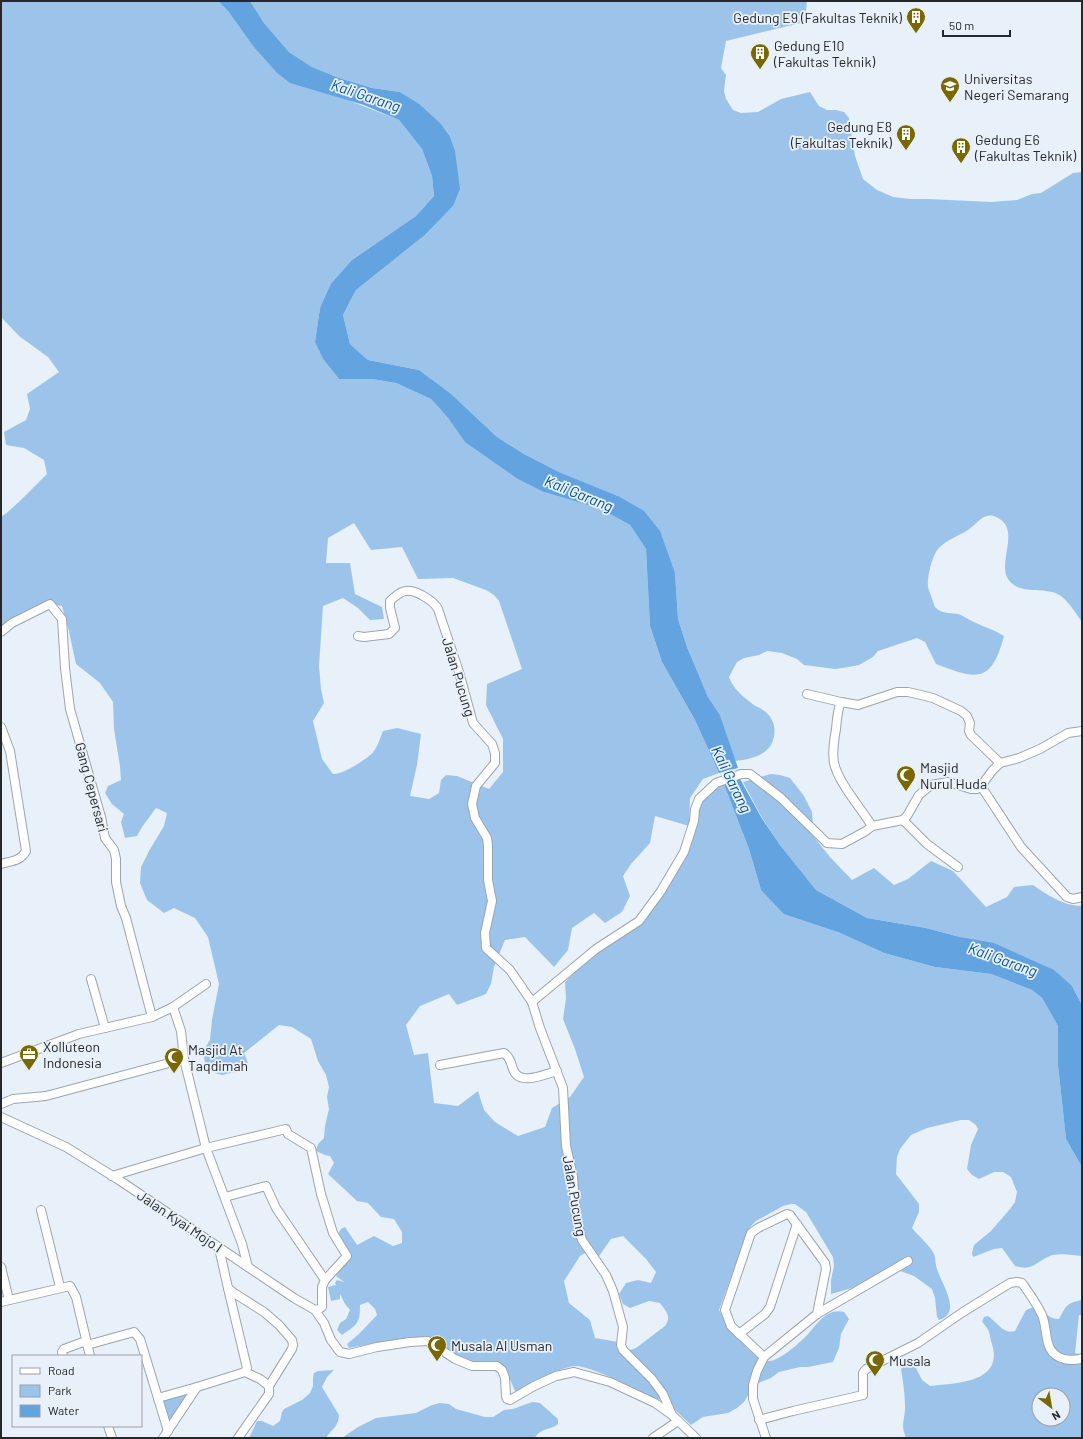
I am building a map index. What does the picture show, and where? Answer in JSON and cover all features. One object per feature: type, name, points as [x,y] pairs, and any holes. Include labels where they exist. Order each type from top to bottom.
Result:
[{"type":"street","name":"Jalan Pucung","points":[[358,636],[364,637],[389,634],[395,628],[390,608],[390,601],[405,590],[414,591],[436,605],[459,672],[473,723],[492,744],[495,753],[495,763],[476,786],[472,804],[475,818],[486,838],[488,846],[488,880],[492,901],[485,933],[485,945],[486,948],[510,970],[532,1002],[564,1091],[566,1146],[572,1177],[576,1218],[582,1240],[606,1275],[613,1291],[623,1327],[621,1345],[623,1350],[652,1379],[663,1394],[675,1418]]},
{"type":"street","name":"Gang Cepersari","points":[[1,632],[12,623],[50,604],[62,620],[65,668],[70,709],[102,817],[105,838],[114,850],[116,859],[116,882],[121,906],[126,918],[152,1017]]},
{"type":"street","points":[[807,694],[858,705],[897,692],[908,692],[933,698],[961,711],[967,716],[970,723],[969,731],[971,735],[1000,763]]},
{"type":"street","points":[[841,702],[838,708],[834,744],[835,765],[845,787],[872,826]]},
{"type":"street","points":[[1,727],[10,751],[26,851],[20,859],[1,864]]},
{"type":"street","points":[[532,1002],[596,950],[639,921],[661,891],[684,852],[699,799],[716,783],[741,774],[750,774],[762,782],[798,814],[827,843],[842,844],[866,831],[872,826],[903,820],[907,816],[919,795],[931,785],[948,782],[971,789],[977,789],[1000,763],[1019,758],[1040,749],[1068,733],[1082,731]]},
{"type":"street","points":[[1,754],[10,751]]},
{"type":"street","points":[[981,786],[1021,848],[1067,897],[1073,899],[1082,897]]},
{"type":"street","points":[[903,820],[927,844],[958,868]]},
{"type":"street","points":[[90,979],[105,1028]]},
{"type":"street","points":[[1,1064],[79,1034],[152,1017],[173,1007],[206,984]]},
{"type":"street","name":"Jalan Kyai Mojo I","points":[[173,1007],[180,1031],[184,1059],[206,1148],[242,1244],[248,1267]]},
{"type":"street","points":[[440,1065],[504,1053],[510,1060],[517,1076],[533,1078],[556,1071]]},
{"type":"street","points":[[1,1104],[14,1099],[46,1096],[184,1059]]},
{"type":"street","name":"Jalan Kyai Mojo I","points":[[1,1117],[66,1147],[112,1176],[294,1298],[315,1310],[324,1323],[331,1340],[340,1352],[349,1354],[377,1347],[428,1341],[455,1359],[472,1366],[496,1366],[502,1370],[505,1378],[506,1396],[507,1399],[510,1400],[534,1386],[556,1376],[574,1372],[610,1382],[655,1403],[675,1418]]},
{"type":"street","name":"Jalan Kyai Mojo I","points":[[112,1176],[206,1148],[286,1129],[288,1134],[311,1148],[321,1194],[333,1234],[347,1256],[325,1280]]},
{"type":"street","points":[[225,1197],[266,1186],[276,1208],[325,1280],[322,1287],[322,1307],[315,1310]]},
{"type":"street","points":[[41,1210],[60,1287]]},
{"type":"street","points":[[764,1356],[731,1326],[725,1310],[751,1233],[787,1214],[790,1215],[826,1263],[816,1314]]},
{"type":"street","points":[[739,1334],[765,1314],[770,1307],[797,1224]]},
{"type":"street","points":[[219,1248],[247,1368],[245,1372]]},
{"type":"street","points":[[766,1438],[752,1399],[753,1385],[764,1356],[816,1314],[908,1261]]},
{"type":"street","points":[[1,1267],[5,1301],[60,1287],[70,1286],[75,1293],[90,1355]]},
{"type":"street","points":[[759,1420],[863,1395],[863,1373],[866,1369],[918,1343],[963,1312],[1010,1283],[1022,1283],[1034,1301],[1042,1315],[1050,1349],[1053,1354],[1063,1358],[1076,1360],[1082,1358]]},
{"type":"street","points":[[228,1288],[264,1312],[279,1325],[292,1340],[293,1345],[269,1386],[269,1394],[238,1438]]},
{"type":"street","points":[[63,1355],[62,1352],[64,1349],[128,1333],[136,1333],[140,1339],[158,1398],[166,1435]]},
{"type":"street","points":[[158,1398],[245,1372],[260,1379],[269,1386]]},
{"type":"street","points":[[166,1435],[197,1387]]},
{"type":"street","points":[[653,1438],[675,1418],[696,1438]]},
{"type":"street","points":[[108,1427],[112,1438]]},
{"type":"green space","points":[[1,1],[218,1],[228,11],[253,46],[276,72],[399,120],[422,149],[432,176],[434,196],[416,216],[352,260],[320,308],[315,342],[323,359],[339,379],[372,379],[396,383],[431,399],[449,419],[544,492],[601,509],[630,525],[646,549],[650,626],[662,662],[695,720],[719,773],[703,779],[690,798],[689,826],[655,816],[650,843],[631,864],[623,876],[630,896],[622,912],[605,923],[594,913],[572,928],[568,950],[554,967],[525,937],[505,940],[494,967],[491,984],[486,994],[457,1005],[449,994],[420,1006],[406,1025],[414,1055],[428,1053],[434,1103],[458,1106],[478,1091],[484,1110],[495,1122],[518,1136],[545,1127],[552,1108],[570,1097],[584,1077],[563,1019],[566,998],[565,982],[596,952],[640,925],[685,857],[697,799],[703,789],[723,782],[749,849],[761,890],[838,932],[884,953],[935,967],[991,974],[1032,990],[1042,998],[1058,1026],[1058,1065],[1066,1139],[1082,1167],[1082,1256],[1056,1254],[1047,1257],[1035,1265],[1027,1268],[1015,1266],[1002,1248],[994,1249],[973,1257],[972,1253],[974,1245],[991,1231],[1010,1209],[1015,1202],[1017,1192],[1011,1177],[1003,1172],[994,1172],[979,1179],[972,1175],[967,1169],[971,1145],[978,1129],[976,1125],[969,1120],[961,1120],[927,1128],[911,1135],[900,1149],[897,1157],[896,1174],[919,1204],[919,1212],[912,1228],[934,1254],[937,1269],[946,1289],[950,1304],[949,1311],[946,1316],[939,1320],[937,1317],[935,1298],[932,1289],[914,1276],[892,1268],[852,1288],[831,1294],[831,1280],[834,1266],[833,1257],[806,1212],[795,1204],[783,1206],[756,1221],[748,1231],[719,1310],[727,1324],[755,1356],[765,1361],[769,1361],[779,1358],[790,1350],[828,1314],[838,1311],[844,1312],[849,1319],[841,1334],[839,1348],[833,1362],[779,1372],[771,1378],[758,1383],[744,1402],[728,1413],[703,1417],[691,1425],[676,1411],[669,1400],[654,1398],[627,1384],[589,1369],[577,1366],[555,1372],[521,1392],[515,1391],[509,1377],[493,1368],[479,1367],[428,1338],[398,1339],[349,1348],[347,1344],[377,1315],[375,1309],[368,1302],[360,1305],[359,1320],[357,1323],[342,1335],[337,1330],[340,1323],[346,1319],[350,1310],[340,1294],[340,1299],[331,1301],[328,1287],[336,1285],[335,1283],[337,1280],[344,1282],[336,1276],[350,1255],[337,1235],[341,1229],[345,1227],[357,1245],[374,1236],[393,1246],[402,1243],[402,1232],[394,1219],[381,1217],[368,1203],[357,1201],[328,1174],[334,1163],[330,1156],[316,1151],[318,1144],[324,1138],[329,1109],[327,1097],[329,1087],[326,1075],[318,1061],[311,1039],[292,1027],[279,1025],[244,1053],[248,1063],[235,1072],[222,1075],[215,1073],[205,1063],[203,1051],[210,1040],[219,984],[208,937],[195,918],[174,908],[164,913],[147,900],[140,883],[141,867],[164,826],[167,813],[156,808],[137,836],[125,838],[121,822],[124,814],[112,804],[105,793],[108,786],[121,780],[114,729],[113,702],[100,683],[76,664],[62,606],[50,604],[1,627],[1,517],[19,502],[47,474],[44,460],[24,448],[6,445],[4,432],[26,420],[30,409],[27,394],[59,372],[48,357],[19,336],[1,317]],"holes":[[[354,523],[371,550],[402,547],[418,579],[453,578],[486,590],[494,595],[499,601],[522,669],[487,684],[486,705],[503,739],[503,772],[489,789],[457,776],[446,775],[441,780],[439,793],[429,799],[410,796],[417,765],[421,734],[397,728],[383,731],[374,751],[355,766],[342,772],[333,774],[322,759],[313,721],[324,703],[319,666],[323,606],[343,598],[358,608],[370,620],[384,619],[382,607],[355,594],[350,563],[326,563],[328,538]],[[623,1236],[646,1259],[656,1272],[651,1283],[638,1280],[626,1283],[619,1294],[623,1304],[630,1308],[649,1301],[660,1303],[666,1311],[668,1320],[665,1326],[636,1348],[622,1353],[618,1342],[595,1338],[590,1320],[569,1303],[564,1281],[580,1256],[585,1253],[599,1256],[611,1239]]]},
{"type":"green space","points":[[250,1],[807,1],[805,22],[726,41],[721,68],[726,75],[724,91],[726,99],[733,110],[741,113],[758,112],[781,99],[810,92],[819,106],[827,110],[844,112],[849,118],[855,156],[863,179],[877,190],[893,197],[991,202],[1017,200],[1032,194],[1041,193],[1073,173],[1082,172],[1082,622],[1070,605],[1061,596],[1048,591],[1019,588],[1008,579],[1005,572],[1008,546],[1007,529],[1004,522],[996,517],[984,517],[968,530],[946,542],[937,550],[929,572],[928,588],[934,605],[938,610],[961,615],[1004,636],[994,663],[987,670],[980,674],[972,675],[936,664],[925,642],[917,638],[878,651],[873,657],[859,665],[835,669],[804,665],[797,659],[782,653],[767,651],[759,655],[744,658],[737,662],[729,677],[740,694],[767,713],[775,729],[772,743],[766,751],[745,760],[735,761],[720,715],[708,697],[687,647],[678,619],[675,573],[618,496],[559,472],[524,454],[497,437],[450,393],[419,370],[368,360],[350,344],[343,315],[356,290],[425,235],[453,206],[418,103],[400,92],[372,88],[339,78],[312,67],[289,52],[264,23]]},
{"type":"green space","points":[[771,774],[790,778],[804,796],[812,812],[814,837],[830,857],[852,880],[874,868],[894,885],[908,879],[931,861],[953,871],[986,907],[1007,897],[1014,887],[1033,885],[1062,902],[1075,906],[1082,906],[1082,1005],[1072,986],[960,937],[926,928],[867,918],[816,890],[780,845],[761,816],[743,782]]},
{"type":"green space","points":[[1082,1300],[1082,1315],[1079,1315],[1075,1353],[1082,1355],[1082,1438],[906,1438],[903,1426],[905,1407],[901,1369],[903,1367],[912,1366],[916,1368],[922,1380],[930,1386],[966,1382],[977,1378],[986,1373],[992,1365],[994,1355],[988,1329],[982,1321],[984,1317],[988,1316],[1004,1330],[1011,1332],[1015,1331],[1026,1310],[1039,1305],[1050,1317],[1059,1319],[1067,1306],[1073,1302]]},
{"type":"green space","points":[[334,1370],[327,1377],[322,1387],[339,1415],[339,1419],[326,1438],[249,1438],[257,1421],[262,1421],[273,1426],[280,1421],[284,1409],[302,1400],[310,1393],[313,1386],[314,1373],[318,1371]]},
{"type":"green space","points":[[187,1394],[168,1422],[163,1400]]},
{"type":"green space","points":[[532,1402],[540,1403],[558,1419],[558,1424],[540,1432],[535,1438],[342,1438],[358,1427],[376,1418],[416,1413],[432,1405],[440,1403],[449,1404],[456,1409],[485,1417],[493,1417],[504,1410],[513,1409]]},
{"type":"water","name":"Kali Garang","points":[[218,1],[250,1],[264,23],[289,52],[312,67],[339,78],[372,88],[400,92],[418,103],[441,124],[450,137],[455,151],[460,189],[453,206],[425,235],[356,290],[343,315],[350,344],[368,360],[419,370],[450,393],[497,437],[524,454],[559,472],[618,496],[644,511],[660,531],[675,573],[678,619],[687,647],[708,697],[720,715],[738,768],[719,773],[695,720],[662,662],[650,626],[646,549],[630,525],[601,509],[544,492],[518,479],[465,442],[449,419],[431,399],[396,383],[372,379],[339,379],[323,359],[315,342],[320,308],[331,284],[352,260],[416,216],[434,196],[432,176],[422,149],[399,120],[364,105],[290,83],[276,72],[253,46],[228,11]]},
{"type":"water","name":"Kali Garang","points":[[739,777],[761,817],[780,845],[816,890],[867,918],[926,928],[960,937],[994,943],[1054,970],[1072,986],[1082,1005],[1082,1167],[1066,1139],[1058,1065],[1058,1026],[1042,998],[1032,990],[991,974],[935,967],[884,953],[838,932],[784,914],[761,890],[749,849],[723,782]]},
{"type":"place","name":"Gedung E9 (Fakultas Teknik)","points":[[916,34]]},
{"type":"place","name":"Gedung E10 (Fakultas Teknik)","points":[[760,70]]},
{"type":"place","name":"Universitas Negeri Semarang","points":[[950,103]]},
{"type":"place","name":"Gedung E8 (Fakultas Teknik)","points":[[906,151]]},
{"type":"place","name":"Gedung E6 (Fakultas Teknik)","points":[[961,164]]},
{"type":"place","name":"Masjid Nurul Huda","points":[[906,792]]},
{"type":"place","name":"Xolluteon Indonesia","points":[[29,1071]]},
{"type":"place","name":"Masjid At Taqdimah","points":[[174,1074]]},
{"type":"place","name":"Musala Al Usman","points":[[437,1362]]},
{"type":"place","name":"Musala","points":[[875,1377]]}]
